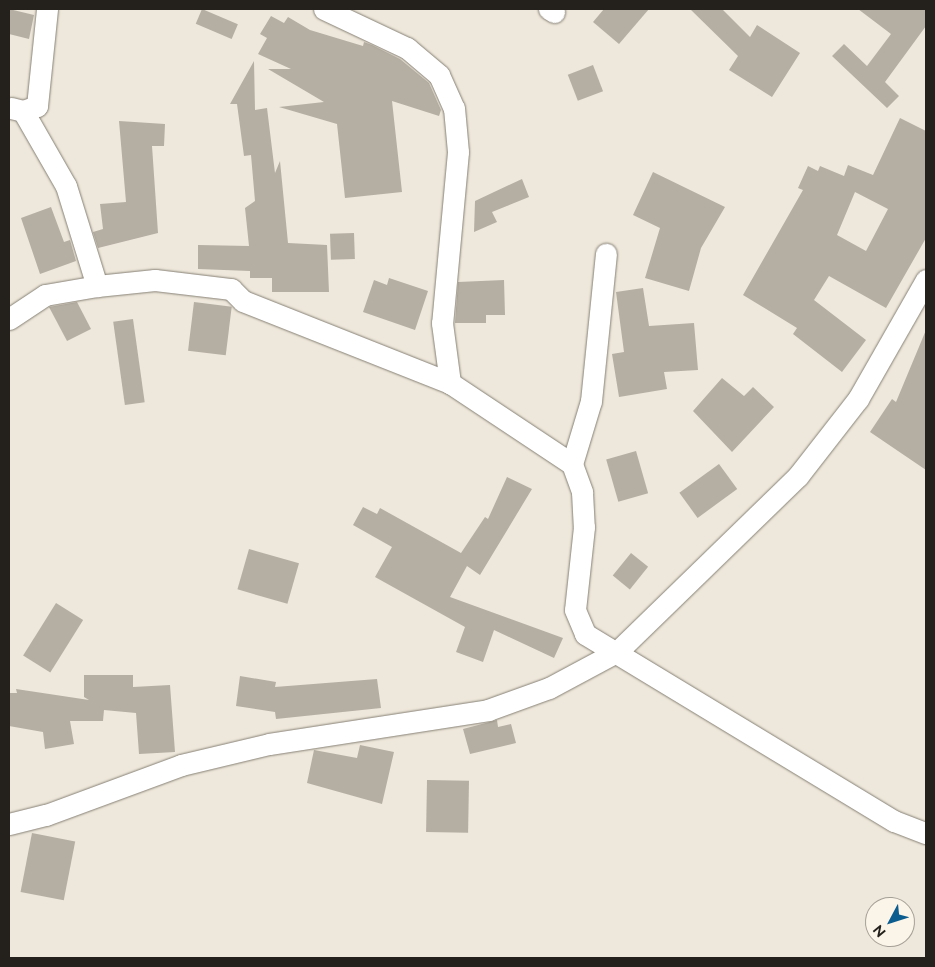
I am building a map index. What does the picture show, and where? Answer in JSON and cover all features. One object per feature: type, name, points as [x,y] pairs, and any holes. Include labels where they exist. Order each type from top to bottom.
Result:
[{"type":"street","points":[[47,9],[37,106],[16,109],[66,186],[97,286]]},
{"type":"street","points":[[324,9],[407,48],[439,75],[454,108],[458,152],[442,323],[450,383]]},
{"type":"street","points":[[606,254],[591,401],[572,464],[582,492],[584,527],[575,610],[578,625],[585,634],[618,651],[894,821],[926,833]]},
{"type":"street","points":[[9,319],[45,295],[97,286],[155,280],[231,289],[243,300],[450,383],[572,464]]},
{"type":"street","points":[[9,824],[46,815],[181,764],[269,744],[488,710],[549,688],[618,651],[798,476],[858,399],[926,280]]},
{"type":"building","points":[[9,9],[34,15],[29,39],[9,34]]},
{"type":"building","points":[[202,9],[238,24],[232,39],[196,24]]},
{"type":"building","points":[[604,9],[649,9],[619,44],[593,22]]},
{"type":"building","points":[[690,9],[722,9],[750,37],[757,25],[800,53],[772,97],[729,70],[738,56]]},
{"type":"building","points":[[858,9],[926,9],[926,26],[885,82],[899,96],[887,108],[832,56],[844,44],[867,66],[891,34]]},
{"type":"building","points":[[271,16],[284,23],[288,17],[310,30],[363,46],[364,42],[372,45],[400,59],[429,83],[441,110],[439,116],[392,101],[402,192],[345,198],[337,124],[279,107],[324,102],[268,69],[291,69],[258,54],[267,38],[260,34]]},
{"type":"building","points":[[254,61],[255,110],[267,108],[275,173],[280,161],[288,243],[327,245],[329,292],[272,292],[272,278],[250,278],[250,271],[198,269],[198,245],[249,246],[245,208],[255,201],[251,155],[244,156],[237,104],[230,104]]},
{"type":"building","points":[[593,65],[603,91],[578,101],[568,75]]},
{"type":"building","points":[[900,118],[926,131],[926,238],[886,308],[829,276],[814,300],[866,340],[842,372],[793,334],[797,328],[743,295],[803,190],[798,188],[808,166],[818,171],[820,166],[844,176],[848,165],[873,175]],"holes":[[[855,192],[888,209],[866,251],[837,235]]]},
{"type":"building","points":[[119,121],[165,124],[164,146],[152,146],[158,233],[98,248],[93,232],[103,229],[100,204],[126,202]]},
{"type":"building","points":[[653,172],[725,207],[701,248],[689,291],[645,278],[660,228],[633,215]]},
{"type":"building","points":[[522,179],[529,197],[492,212],[497,222],[474,232],[475,201]]},
{"type":"building","points":[[51,207],[64,242],[70,240],[76,261],[40,274],[21,218]]},
{"type":"building","points":[[354,233],[355,259],[331,260],[330,234]]},
{"type":"building","points":[[389,278],[428,291],[415,330],[363,312],[374,280],[387,285]]},
{"type":"building","points":[[504,280],[505,315],[486,315],[486,323],[455,323],[458,282]]},
{"type":"building","points":[[643,288],[649,326],[694,323],[698,370],[664,372],[667,389],[619,397],[612,354],[624,352],[616,292]]},
{"type":"building","points":[[77,302],[91,329],[67,341],[49,307]]},
{"type":"building","points":[[194,302],[232,307],[226,355],[188,351]]},
{"type":"building","points":[[133,319],[145,402],[125,405],[113,322]]},
{"type":"building","points":[[926,330],[926,470],[870,432],[892,399],[896,402]]},
{"type":"building","points":[[722,378],[744,396],[753,387],[774,407],[732,452],[693,411]]},
{"type":"building","points":[[636,451],[648,493],[618,502],[606,460]]},
{"type":"building","points":[[719,464],[737,489],[698,518],[679,493]]},
{"type":"building","points":[[507,477],[532,489],[480,575],[467,566],[450,597],[563,638],[554,658],[494,630],[483,662],[456,652],[465,627],[375,577],[392,547],[353,525],[363,507],[377,514],[380,508],[461,553],[485,517],[488,519]]},
{"type":"building","points":[[249,549],[299,563],[287,604],[237,589]]},
{"type":"building","points":[[631,553],[648,567],[630,589],[613,576]]},
{"type":"building","points":[[56,603],[83,620],[50,673],[23,656]]},
{"type":"building","points":[[84,675],[133,675],[133,687],[170,685],[175,752],[139,754],[136,713],[104,710],[103,721],[70,721],[74,744],[45,749],[43,732],[9,726],[9,693],[17,693],[16,689],[89,700],[84,697]]},
{"type":"building","points":[[240,676],[276,682],[275,687],[377,679],[381,708],[276,719],[275,712],[236,706]]},
{"type":"building","points":[[497,720],[498,727],[511,724],[516,743],[470,754],[463,729]]},
{"type":"building","points":[[360,745],[394,752],[382,804],[307,783],[314,750],[357,758]]},
{"type":"building","points":[[427,780],[469,781],[468,833],[426,832]]},
{"type":"building","points":[[32,833],[75,841],[64,900],[21,892]]}]
